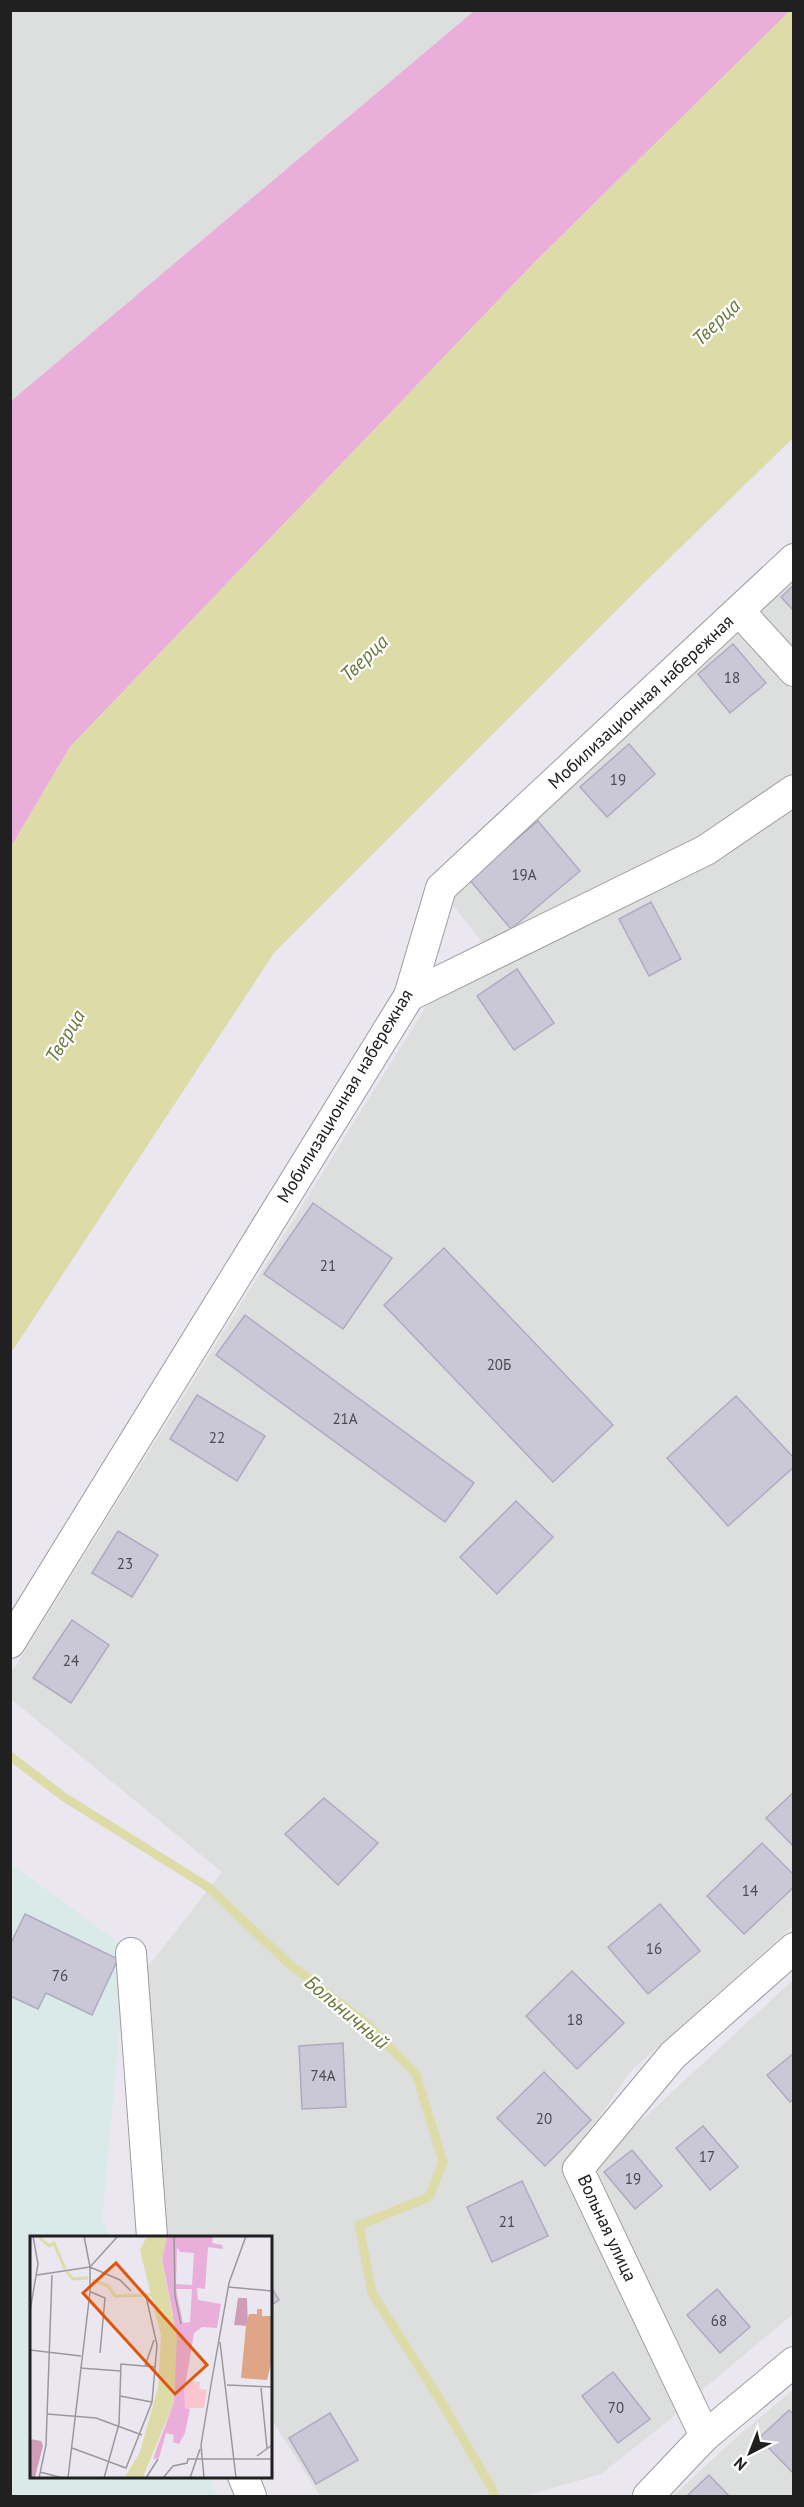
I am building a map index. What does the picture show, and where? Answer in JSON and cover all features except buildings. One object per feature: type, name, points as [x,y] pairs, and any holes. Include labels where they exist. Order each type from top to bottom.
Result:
[{"type":"street","name":"Мобилизационная набережная","points":[[10,1643],[409,996],[441,888],[794,559]]},
{"type":"street","points":[[739,612],[794,672]]},
{"type":"street","points":[[409,996],[706,850],[794,790]]},
{"type":"street","name":"Вольная улица","points":[[705,2436],[578,2169],[673,2055],[794,1948]]},
{"type":"street","points":[[131,1953],[152,2236]]},
{"type":"street","points":[[648,2496],[705,2436],[794,2362]]},
{"type":"street","points":[[244,2477],[251,2496]]},
{"type":"shaded area","points":[[11,11],[474,11],[11,402]]},
{"type":"shaded area","points":[[474,11],[790,11],[535,262],[70,747],[11,847],[10,402]]},
{"type":"shaded area","points":[[793,573],[793,652],[753,611]]},
{"type":"shaded area","points":[[736,626],[793,691],[793,772],[686,844],[486,947],[444,894]]},
{"type":"shaded area","points":[[793,804],[793,1926],[630,2072],[565,2167],[678,2413],[601,2474],[525,2496],[320,2496],[272,2420],[272,2236],[158,2236],[143,1973],[222,1872],[11,1699],[10,1675],[427,1005],[715,862]]},
{"type":"shaded area","points":[[10,1863],[127,1949],[102,2219],[110,2236],[30,2236],[30,2477],[208,2477],[217,2496],[11,2496]]},
{"type":"shaded area","points":[[793,1980],[793,2314],[701,2391],[589,2169]]},
{"type":"shaded area","points":[[793,2390],[793,2496],[673,2496],[739,2435]]},
{"type":"water","name":"Тверца","points":[[790,11],[794,11],[793,438],[644,583],[274,953],[11,1353],[11,847],[70,747],[535,262]]},
{"type":"waterway","name":"Больничный","points":[[10,1756],[64,1797],[208,1887],[288,1963],[366,2023],[416,2074],[443,2162],[429,2197],[359,2225],[372,2293],[442,2403],[495,2496]]}]
